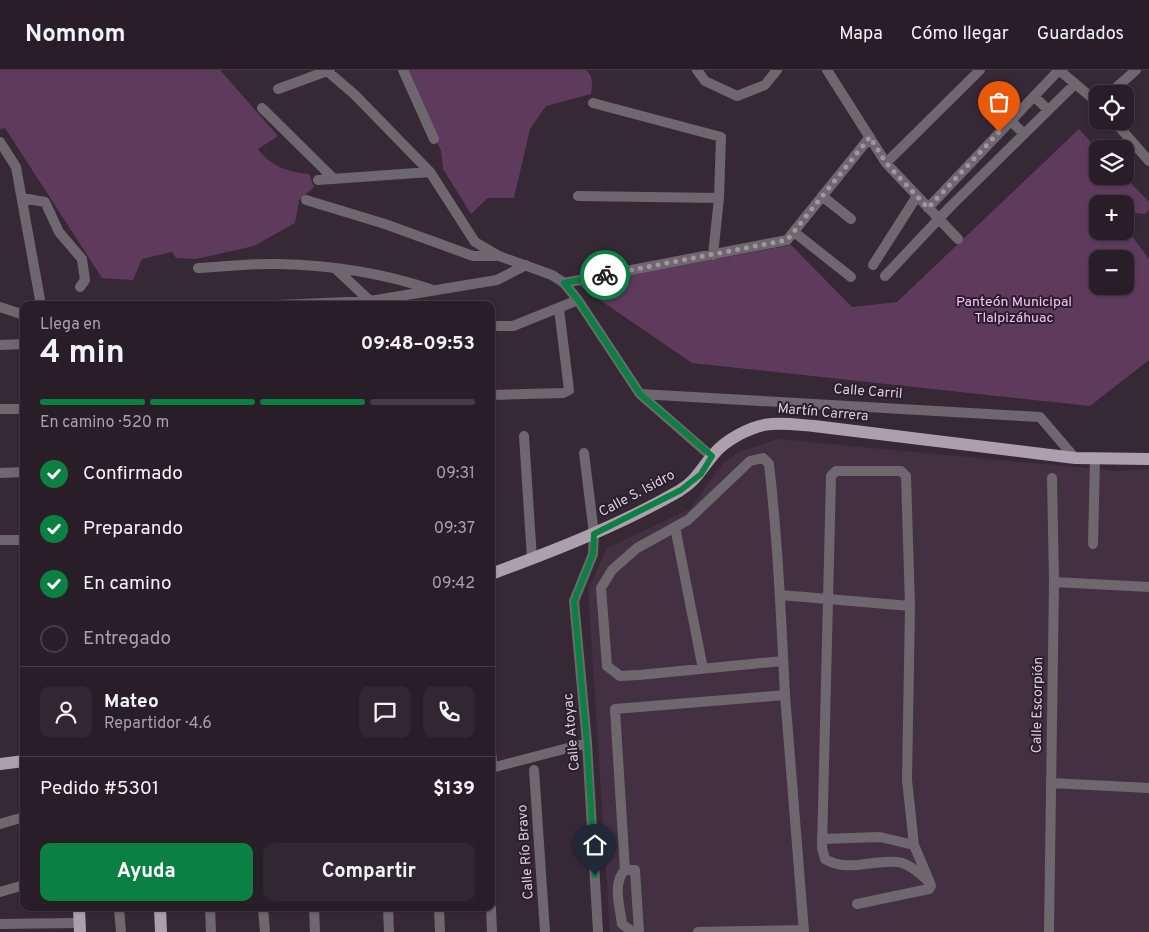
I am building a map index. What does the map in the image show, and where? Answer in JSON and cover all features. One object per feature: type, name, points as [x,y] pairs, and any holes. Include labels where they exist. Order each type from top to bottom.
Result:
[{"type":"main road","name":"Martín Carrera","points":[[712,456],[723,444],[738,435],[770,424],[814,426],[1075,458],[1149,459]]},
{"type":"main road","name":"Calle S. Isidro","points":[[495,573],[594,534],[681,490],[701,474],[712,456]]},
{"type":"main road","points":[[0,764],[20,762]]},
{"type":"main road","points":[[79,911],[80,927]]},
{"type":"main road","points":[[160,911],[161,932]]},
{"type":"street","points":[[278,89],[328,70],[430,172],[475,242],[500,256],[526,265],[564,283],[578,300],[640,394],[712,456]]},
{"type":"street","points":[[403,70],[434,139]]},
{"type":"street","points":[[697,70],[705,81],[737,96],[765,86],[777,70]]},
{"type":"street","points":[[827,70],[886,163],[958,239]]},
{"type":"street","points":[[928,208],[1059,70],[1089,96]]},
{"type":"street","points":[[1119,85],[1136,70]]},
{"type":"street","points":[[886,163],[976,71]]},
{"type":"street","points":[[885,276],[964,192],[1075,84]]},
{"type":"street","points":[[1034,96],[1048,110]]},
{"type":"street","points":[[593,103],[721,137],[719,198],[713,255]]},
{"type":"street","points":[[262,108],[334,178]]},
{"type":"street","points":[[1010,120],[1024,134]]},
{"type":"street","points":[[1122,130],[1149,161]]},
{"type":"street","points":[[564,283],[787,240],[870,137]]},
{"type":"street","points":[[0,142],[16,167],[40,301]]},
{"type":"street","points":[[988,144],[1001,157]]},
{"type":"street","points":[[318,180],[430,172]]},
{"type":"street","points":[[952,181],[964,192]]},
{"type":"street","points":[[578,196],[719,198]]},
{"type":"street","points":[[822,196],[851,219]]},
{"type":"street","points":[[873,264],[917,196]]},
{"type":"street","points":[[22,198],[45,202],[59,232],[82,259],[85,280],[80,287]]},
{"type":"street","points":[[306,200],[385,224],[473,256],[500,256]]},
{"type":"street","points":[[794,232],[851,277]]},
{"type":"street","points":[[198,268],[279,264],[336,269],[398,278],[431,290]]},
{"type":"street","points":[[336,269],[370,301],[497,280],[526,265]]},
{"type":"street","points":[[495,326],[513,326],[578,300]]},
{"type":"street","points":[[0,307],[20,314]]},
{"type":"street","points":[[495,395],[563,393],[569,390],[559,309]]},
{"type":"street","points":[[0,345],[20,344]]},
{"type":"street","name":"Calle Carril","points":[[640,394],[1040,417],[1075,458]]},
{"type":"street","points":[[0,409],[20,409]]},
{"type":"street","points":[[524,436],[532,559]]},
{"type":"street","name":"Calle Atoyac","points":[[584,453],[594,534],[593,554],[574,601],[587,743],[598,932]]},
{"type":"street","points":[[698,932],[804,931],[785,695],[781,595],[770,464],[762,458],[750,461],[688,520],[637,548],[612,570],[601,588],[607,666],[620,676],[783,661]]},
{"type":"street","points":[[1093,544],[1095,458]]},
{"type":"street","points":[[857,904],[929,889],[930,882],[914,845],[907,780],[910,606],[906,476],[901,472],[836,471],[831,476],[827,599],[822,839],[825,859],[833,864],[855,865],[899,862],[920,873],[930,882]]},
{"type":"street","points":[[0,473],[20,472]]},
{"type":"street","name":"Calle Escorpión","points":[[1049,932],[1054,582],[1052,478]]},
{"type":"street","points":[[675,527],[703,669]]},
{"type":"street","points":[[0,540],[20,540]]},
{"type":"street","points":[[1054,582],[1149,587]]},
{"type":"street","points":[[781,595],[910,606]]},
{"type":"street","points":[[633,932],[622,924],[617,884],[619,876],[624,870],[615,708],[785,695]]},
{"type":"street","points":[[495,767],[587,743]]},
{"type":"street","name":"Calle Río Bravo","points":[[534,770],[545,932]]},
{"type":"street","points":[[1051,783],[1149,788]]},
{"type":"street","points":[[0,824],[20,817]]},
{"type":"street","points":[[822,839],[880,837],[914,845]]},
{"type":"street","points":[[624,870],[635,870],[639,932]]},
{"type":"street","points":[[0,892],[20,886]]},
{"type":"street","points":[[119,911],[121,932]]},
{"type":"street","points":[[210,911],[211,932]]},
{"type":"street","points":[[263,911],[265,932]]},
{"type":"street","points":[[314,911],[315,932]]},
{"type":"street","points":[[388,911],[389,932]]},
{"type":"street","points":[[439,911],[440,932]]},
{"type":"street","points":[[491,911],[492,932]]},
{"type":"street","points":[[0,924],[80,927]]},
{"type":"shaded area","points":[[777,439],[1117,471],[1149,469],[1149,932],[610,932],[588,589],[607,548],[690,509],[723,463],[739,452]]},
{"type":"green space","points":[[0,70],[220,70],[278,136],[258,149],[268,160],[280,167],[294,172],[309,174],[314,187],[299,200],[295,223],[254,246],[196,259],[176,258],[172,252],[142,259],[133,280],[102,278],[5,128],[0,129]]},
{"type":"green space","points":[[404,70],[586,70],[591,78],[592,87],[591,94],[546,106],[530,129],[514,198],[488,198],[471,214],[443,169],[441,151]]},
{"type":"green space","name":"Panteón Municipal Tlalpizáhuac","points":[[1079,129],[1089,140],[1089,185],[1133,185],[1149,202],[1149,210],[1145,214],[1134,213],[1134,195],[1089,195],[1089,240],[1134,239],[1149,259],[1149,360],[1090,406],[692,363],[578,285],[791,245],[852,307],[897,302]]},
{"type":"way so far","points":[[605,275],[787,240],[870,137],[886,163],[928,208],[999,132]]},
{"type":"route","points":[[595,875],[587,743],[574,601],[593,554],[594,534],[681,490],[701,474],[712,456],[640,394],[578,300],[564,283],[605,275]]}]
